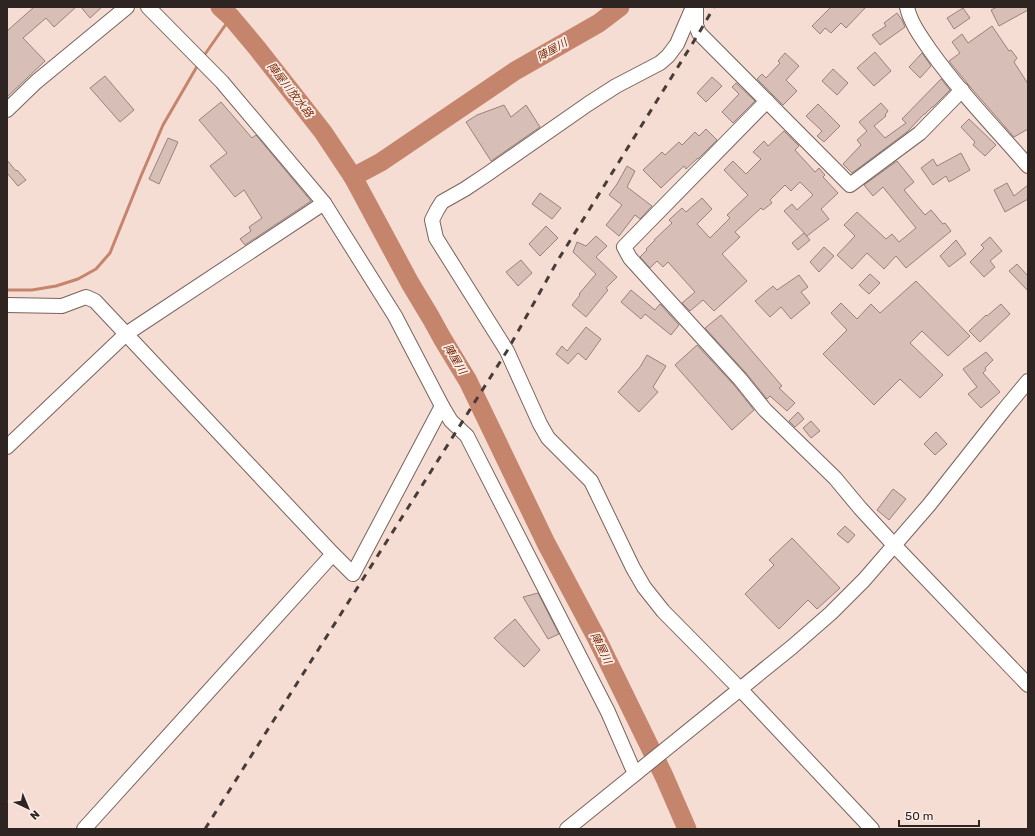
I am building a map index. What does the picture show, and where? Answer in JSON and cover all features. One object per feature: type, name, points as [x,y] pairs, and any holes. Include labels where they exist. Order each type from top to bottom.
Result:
[{"type":"street","points":[[7,110],[36,82],[127,7]]},
{"type":"street","points":[[148,7],[222,82],[324,202],[395,316],[451,421],[467,436],[608,712],[637,772]]},
{"type":"street","points":[[695,7],[696,25],[699,32],[850,185],[920,133],[962,90]]},
{"type":"street","points":[[695,7],[677,44],[668,56],[660,63],[616,86],[465,189],[442,202],[432,220],[436,238],[507,350],[540,424],[548,438],[591,481],[644,588],[663,611],[741,690],[872,829]]},
{"type":"street","points":[[907,7],[923,40],[940,65],[1028,166]]},
{"type":"street","points":[[767,100],[624,247],[630,258],[740,380],[765,410],[835,478],[894,545],[1028,685]]},
{"type":"street","points":[[7,447],[126,334],[324,202]]},
{"type":"street","points":[[7,305],[62,306],[86,297],[95,301],[353,574],[442,406]]},
{"type":"street","points":[[567,829],[741,690],[831,613],[864,580],[930,505],[1013,398],[1028,381]]},
{"type":"street","points":[[84,829],[333,554]]},
{"type":"building","points":[[34,7],[76,7],[54,27],[46,18],[23,38],[45,61],[7,97],[7,31]]},
{"type":"building","points":[[81,7],[102,7],[90,18]]},
{"type":"building","points":[[831,7],[866,7],[846,28],[841,23],[831,33],[825,28],[820,34],[812,26]]},
{"type":"building","points":[[997,7],[1028,7],[1028,10],[999,26],[991,10]]},
{"type":"building","points":[[963,8],[970,18],[954,29],[947,18]]},
{"type":"building","points":[[897,13],[905,27],[880,45],[872,35],[886,26],[884,23]]},
{"type":"building","points":[[992,26],[1009,51],[1011,50],[1017,58],[1014,62],[1028,84],[1028,129],[1014,137],[949,61],[960,53],[952,42],[962,34],[968,43]]},
{"type":"building","points":[[875,52],[891,71],[874,86],[857,68]]},
{"type":"building","points":[[785,53],[799,66],[786,80],[797,91],[783,105],[757,79],[762,74],[766,78],[780,63],[778,61]]},
{"type":"building","points":[[922,53],[931,66],[920,78],[909,67]]},
{"type":"building","points":[[833,69],[848,83],[837,95],[822,81]]},
{"type":"building","points":[[105,76],[134,110],[120,122],[90,88]]},
{"type":"building","points":[[712,77],[722,86],[706,102],[697,93]]},
{"type":"building","points":[[941,79],[950,90],[907,132],[852,173],[843,164],[861,145],[857,140],[867,131],[859,122],[881,103],[888,111],[885,115],[886,116],[874,126],[885,138],[906,123],[902,119]]},
{"type":"building","points":[[736,83],[755,101],[733,123],[722,112],[739,94],[732,87]]},
{"type":"building","points":[[221,102],[252,138],[256,135],[311,201],[245,245],[240,239],[251,231],[249,227],[262,218],[244,190],[235,197],[210,166],[227,153],[199,120]]},
{"type":"building","points":[[818,104],[840,126],[824,142],[817,136],[822,131],[806,116]]},
{"type":"building","points":[[504,105],[511,117],[526,105],[540,127],[491,161],[466,122],[477,115]]},
{"type":"building","points":[[969,119],[996,145],[985,156],[973,145],[975,142],[961,127]]},
{"type":"building","points":[[706,129],[717,140],[698,159],[686,169],[684,166],[661,188],[643,170],[662,152],[665,155],[679,142],[682,145],[695,132],[699,136]]},
{"type":"building","points":[[784,131],[799,146],[795,150],[815,172],[819,168],[825,175],[823,177],[838,193],[821,209],[829,219],[807,236],[784,211],[792,204],[797,210],[813,195],[800,182],[791,191],[785,185],[770,200],[772,203],[763,210],[761,208],[735,232],[740,237],[722,254],[747,281],[714,311],[703,300],[690,311],[682,303],[695,292],[668,262],[663,267],[657,261],[650,268],[640,257],[654,240],[672,223],[669,220],[682,208],[686,212],[702,198],[712,209],[697,224],[710,238],[730,218],[727,215],[748,195],[724,170],[733,161],[746,174],[761,159],[753,152],[764,141],[768,146]]},
{"type":"building","points":[[168,138],[178,142],[159,184],[149,179]]},
{"type":"building","points":[[961,153],[970,170],[949,182],[946,176],[933,185],[921,168],[933,159],[937,166]]},
{"type":"building","points":[[7,160],[26,180],[18,186],[7,173]]},
{"type":"building","points":[[897,161],[914,182],[904,190],[925,215],[931,210],[951,231],[906,268],[896,256],[884,269],[867,253],[852,269],[837,255],[855,236],[844,225],[857,212],[886,239],[892,234],[899,242],[916,228],[883,187],[873,196],[864,185]]},
{"type":"building","points":[[627,166],[635,171],[627,187],[652,206],[640,219],[635,215],[619,236],[606,225],[622,205],[609,195]]},
{"type":"building","points":[[1007,183],[1014,196],[1028,185],[1028,199],[1005,212],[994,190]]},
{"type":"building","points":[[540,193],[561,208],[552,219],[532,204]]},
{"type":"building","points":[[546,226],[558,238],[540,256],[529,244]]},
{"type":"building","points":[[804,233],[810,240],[798,250],[792,243]]},
{"type":"building","points":[[596,236],[607,246],[596,257],[617,277],[606,288],[608,290],[586,317],[572,305],[596,274],[573,252],[577,242],[586,246]]},
{"type":"building","points":[[990,237],[1002,251],[990,261],[995,267],[984,277],[970,262],[984,248],[981,245]]},
{"type":"building","points":[[956,240],[966,254],[949,267],[940,256]]},
{"type":"building","points":[[824,247],[834,256],[819,272],[810,262]]},
{"type":"building","points":[[521,260],[532,273],[518,286],[506,272]]},
{"type":"building","points":[[1017,264],[1028,276],[1028,291],[1009,271]]},
{"type":"building","points":[[870,274],[880,283],[869,294],[859,285]]},
{"type":"building","points":[[799,275],[808,287],[801,292],[810,303],[791,319],[781,307],[770,317],[755,301],[773,286],[777,290]]},
{"type":"building","points":[[916,281],[970,336],[948,356],[922,331],[910,343],[943,375],[920,398],[900,379],[874,405],[823,354],[847,330],[831,313],[841,303],[857,319],[871,304],[880,313]]},
{"type":"building","points":[[631,290],[655,310],[660,304],[679,325],[671,335],[645,314],[641,319],[621,302]]},
{"type":"building","points":[[1001,304],[1010,314],[980,342],[969,331],[986,315],[987,316]]},
{"type":"building","points":[[721,315],[782,386],[779,388],[795,403],[787,411],[770,396],[767,399],[746,373],[705,328]]},
{"type":"building","points":[[586,327],[601,339],[586,360],[578,353],[568,364],[556,354],[562,346],[567,351]]},
{"type":"building","points":[[697,345],[734,385],[754,410],[732,430],[675,365]]},
{"type":"building","points":[[986,352],[993,360],[985,368],[986,370],[983,373],[1000,392],[981,408],[968,394],[977,387],[963,369]]},
{"type":"building","points":[[647,355],[666,366],[653,387],[658,392],[639,412],[618,392],[640,367]]},
{"type":"building","points":[[798,412],[804,419],[795,427],[789,421]]},
{"type":"building","points":[[811,421],[820,431],[811,438],[803,428]]},
{"type":"building","points":[[936,432],[947,444],[935,455],[924,444]]},
{"type":"building","points":[[893,489],[906,499],[889,520],[877,510]]},
{"type":"building","points":[[845,526],[855,535],[848,543],[837,534]]},
{"type":"building","points":[[792,538],[840,588],[817,609],[808,600],[779,629],[745,594],[774,565],[769,560]]},
{"type":"building","points":[[538,593],[559,634],[548,639],[523,597]]},
{"type":"building","points":[[515,619],[540,650],[524,667],[494,638]]},
{"type":"waterway","name":"陣屋川","points":[[220,7],[231,17],[257,48],[323,132],[353,177],[410,283],[468,381],[546,543],[596,637],[664,776],[687,829]]},
{"type":"waterway","name":"陣屋川","points":[[353,177],[381,162],[515,71],[599,23],[620,7]]},
{"type":"waterway","points":[[203,57],[231,17]]},
{"type":"waterway","points":[[7,290],[32,290],[56,286],[78,279],[96,269],[110,253],[163,125],[199,63]]},
{"type":"railway","points":[[205,829],[507,351],[558,260],[714,7]]},
{"type":"water label","name":"陣屋川放水路","points":[[290,90]]}]
